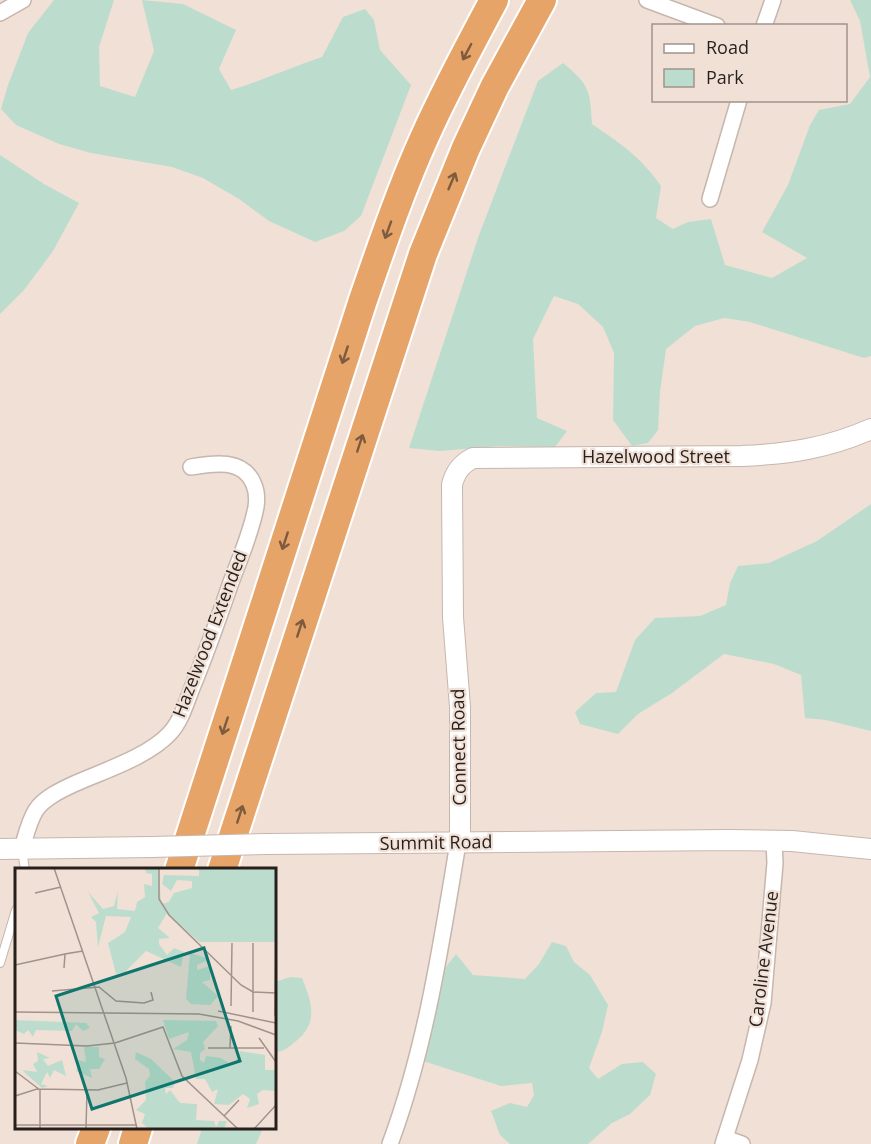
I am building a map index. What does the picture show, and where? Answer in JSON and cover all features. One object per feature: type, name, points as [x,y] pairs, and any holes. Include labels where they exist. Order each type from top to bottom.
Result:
[{"type":"highway","points":[[180,868],[363,300],[395,209],[453,76],[494,0]]},
{"type":"highway","points":[[223,868],[423,254],[466,148],[495,86],[542,0]]},
{"type":"highway","points":[[90,1144],[96,1129]]},
{"type":"highway","points":[[133,1144],[138,1129]]},
{"type":"street","points":[[0,13],[23,0]]},
{"type":"street","points":[[647,0],[712,24]]},
{"type":"street","points":[[765,24],[773,0]]},
{"type":"street","points":[[710,199],[739,102]]},
{"type":"street","name":"Hazelwood Street","points":[[452,485],[460,466],[473,458],[785,454],[846,440],[871,429]]},
{"type":"street","name":"Hazelwood Extended","points":[[22,848],[33,816],[37,808],[45,801],[67,788],[147,751],[170,733],[179,721],[205,656],[246,538],[256,507],[257,495],[248,474],[240,467],[226,463],[191,466]]},
{"type":"street","name":"Connect Road","points":[[390,1144],[411,1083],[423,1036],[460,834],[460,707],[453,617],[452,485]]},
{"type":"street","name":"Summit Road","points":[[0,849],[562,840],[774,841],[871,849]]},
{"type":"street","name":"Caroline Avenue","points":[[724,1141],[750,1060],[763,1003],[775,863],[774,841]]},
{"type":"street","points":[[724,1141],[742,1144]]},
{"type":"lane","points":[[22,848],[24,868]]},
{"type":"lane","points":[[0,963],[15,913]]},
{"type":"green space","points":[[54,0],[114,0],[99,47],[100,86],[135,97],[154,51],[142,0],[183,4],[236,30],[219,69],[231,90],[322,57],[343,17],[365,9],[374,20],[380,50],[411,85],[361,216],[344,231],[315,242],[269,221],[239,199],[203,178],[172,167],[91,153],[59,144],[16,125],[1,109],[8,85],[28,33]]},
{"type":"green space","points":[[850,0],[871,0],[871,356],[864,358],[750,322],[724,318],[695,326],[666,349],[658,430],[648,443],[632,446],[613,420],[614,353],[603,327],[578,304],[554,296],[533,339],[537,418],[567,431],[555,447],[500,446],[440,451],[409,448],[479,235],[538,81],[563,63],[579,77],[587,89],[592,124],[638,158],[661,186],[656,218],[673,229],[688,222],[711,219],[725,265],[772,278],[807,258],[762,232],[788,185],[810,125],[819,110],[850,104],[870,77],[860,21]]},
{"type":"green space","points":[[0,155],[44,184],[79,203],[53,251],[24,290],[0,314]]},
{"type":"green space","points":[[871,504],[871,731],[826,720],[805,718],[801,675],[774,664],[724,654],[672,693],[638,714],[618,734],[580,724],[575,712],[596,693],[616,692],[635,640],[655,618],[700,616],[726,605],[730,583],[738,566],[769,563],[817,541]]},
{"type":"green space","points":[[552,942],[566,946],[574,962],[590,975],[608,1005],[602,1032],[589,1068],[598,1079],[622,1064],[643,1062],[656,1074],[650,1095],[630,1114],[612,1123],[588,1144],[510,1144],[500,1135],[491,1111],[510,1103],[527,1107],[534,1095],[532,1083],[501,1086],[423,1061],[428,1048],[445,968],[456,954],[473,975],[525,979],[539,964]]},
{"type":"green space","points":[[290,977],[302,978],[311,1004],[311,1012],[308,1028],[303,1035],[288,1047],[276,1052],[276,982]]},
{"type":"green space","points":[[202,1129],[263,1129],[256,1144],[197,1144]]}]
